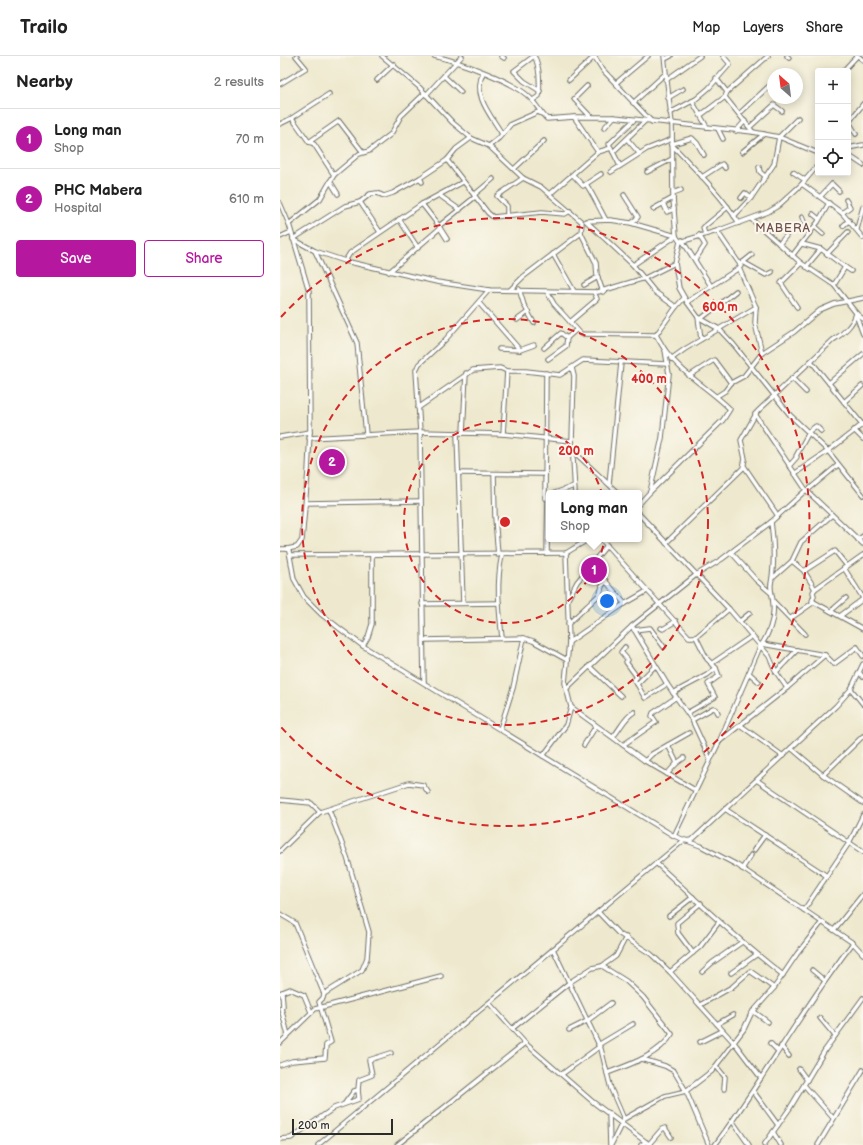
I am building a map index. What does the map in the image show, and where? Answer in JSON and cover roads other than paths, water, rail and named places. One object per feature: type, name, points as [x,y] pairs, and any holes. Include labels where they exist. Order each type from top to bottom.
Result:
[{"type":"street","points":[[280,84],[306,68],[296,56]]},
{"type":"street","points":[[434,56],[457,62],[507,81],[533,100],[542,114],[549,120],[590,116],[614,117],[753,132],[779,137],[815,152]]},
{"type":"street","points":[[289,224],[320,199],[334,175],[362,151],[369,151],[388,137],[401,116],[426,94],[462,56]]},
{"type":"street","points":[[533,100],[539,96],[540,91],[537,61],[534,56],[514,71],[524,81],[540,91]]},
{"type":"street","points":[[569,80],[595,56],[603,70],[652,122]]},
{"type":"street","points":[[616,83],[648,56]]},
{"type":"street","points":[[671,56],[664,58],[672,124],[673,198],[676,236]]},
{"type":"street","points":[[666,80],[700,56]]},
{"type":"street","points":[[670,113],[692,101],[709,88],[716,78],[730,64],[723,56]]},
{"type":"street","points":[[701,115],[725,97],[727,92],[768,56]]},
{"type":"street","points":[[846,68],[857,56],[863,60]]},
{"type":"street","points":[[385,57],[426,94],[453,123],[471,138],[489,146],[523,178],[550,194],[570,210],[633,265],[655,292],[676,306]]},
{"type":"street","points":[[377,80],[394,64]]},
{"type":"street","points":[[483,73],[479,82],[481,99],[502,134]]},
{"type":"street","points":[[633,103],[665,74]]},
{"type":"street","points":[[444,76],[461,92]]},
{"type":"street","points":[[716,78],[727,92]]},
{"type":"street","points":[[587,86],[574,99],[590,116]]},
{"type":"street","points":[[739,114],[767,88]]},
{"type":"street","points":[[668,98],[683,89]]},
{"type":"street","points":[[280,124],[329,94]]},
{"type":"street","points":[[725,97],[753,132]]},
{"type":"street","points":[[692,101],[707,127]]},
{"type":"street","points":[[851,118],[863,104]]},
{"type":"street","points":[[750,127],[774,105],[782,111]]},
{"type":"street","points":[[489,146],[513,123],[538,112],[542,114]]},
{"type":"street","points":[[574,117],[598,152]]},
{"type":"street","points":[[604,128],[614,117]]},
{"type":"street","points":[[292,118],[309,142],[314,144],[334,175]]},
{"type":"street","points":[[734,216],[751,198],[774,164],[779,137],[798,118]]},
{"type":"street","points":[[309,142],[338,120],[362,151]]},
{"type":"street","points":[[620,166],[609,144],[634,120]]},
{"type":"street","points":[[613,152],[645,121]]},
{"type":"street","points":[[736,131],[744,121]]},
{"type":"street","points":[[851,126],[856,134]]},
{"type":"street","points":[[718,129],[723,140]]},
{"type":"street","points":[[742,152],[764,134]]},
{"type":"street","points":[[293,239],[345,206],[360,202],[370,194],[377,193],[384,196],[393,193],[420,178],[447,160],[456,149],[471,138]]},
{"type":"street","points":[[672,145],[692,138],[697,143],[704,155]]},
{"type":"street","points":[[627,139],[638,153]]},
{"type":"street","points":[[611,172],[638,153],[672,139]]},
{"type":"street","points":[[514,169],[544,141]]},
{"type":"street","points":[[851,147],[863,144]]},
{"type":"street","points":[[672,145],[728,207],[739,223]]},
{"type":"street","points":[[550,194],[598,152],[611,148]]},
{"type":"street","points":[[851,157],[863,165]]},
{"type":"street","points":[[647,172],[672,159]]},
{"type":"street","points":[[447,160],[490,216],[507,216],[542,212],[565,214],[570,210]]},
{"type":"street","points":[[702,177],[722,164],[725,168]]},
{"type":"street","points":[[758,167],[760,172],[766,177]]},
{"type":"street","points":[[681,241],[717,231],[750,219],[778,206],[815,168]]},
{"type":"street","points":[[793,172],[820,197],[842,213],[863,238]]},
{"type":"street","points":[[573,175],[583,186],[601,174]]},
{"type":"street","points":[[420,178],[422,182]]},
{"type":"street","points":[[507,216],[507,206],[497,196],[523,178]]},
{"type":"street","points":[[389,272],[418,248],[493,179]]},
{"type":"street","points":[[330,181],[338,194]]},
{"type":"street","points":[[345,261],[350,253],[399,219],[422,204],[463,182]]},
{"type":"street","points":[[586,184],[598,201],[599,208],[606,220]]},
{"type":"street","points":[[820,197],[832,184],[839,191]]},
{"type":"street","points":[[673,193],[682,190]]},
{"type":"street","points":[[741,198],[745,193],[751,198]]},
{"type":"street","points":[[439,195],[460,210]]},
{"type":"street","points":[[624,195],[638,217],[632,223]]},
{"type":"street","points":[[653,209],[673,198]]},
{"type":"street","points":[[842,213],[850,207],[846,200]]},
{"type":"street","points":[[360,202],[380,232]]},
{"type":"street","points":[[280,203],[289,224],[309,291],[310,432],[306,503],[302,540],[297,546],[287,549],[280,549]]},
{"type":"street","points":[[663,203],[667,212],[674,209]]},
{"type":"street","points":[[792,256],[814,227],[829,203]]},
{"type":"street","points":[[422,204],[440,227],[447,239]]},
{"type":"street","points":[[857,229],[863,206]]},
{"type":"street","points":[[705,234],[703,228],[704,226],[728,207]]},
{"type":"street","points":[[813,214],[819,218]]},
{"type":"street","points":[[802,217],[809,234]]},
{"type":"street","points":[[399,219],[418,248]]},
{"type":"street","points":[[750,219],[792,256],[834,286],[856,314],[863,334]]},
{"type":"street","points":[[584,222],[606,220],[632,223],[676,236],[695,260],[711,286]]},
{"type":"street","points":[[843,226],[849,220]]},
{"type":"street","points":[[510,290],[523,277],[581,233],[584,222]]},
{"type":"street","points":[[814,227],[823,234]]},
{"type":"street","points":[[717,231],[741,265],[756,306],[755,323],[762,353]]},
{"type":"street","points":[[280,237],[291,232]]},
{"type":"street","points":[[828,254],[848,232]]},
{"type":"street","points":[[581,233],[596,263],[598,277],[603,292]]},
{"type":"street","points":[[633,265],[676,236]]},
{"type":"street","points":[[695,260],[705,245],[699,236]]},
{"type":"street","points":[[779,244],[786,236]]},
{"type":"street","points":[[293,239],[315,251],[345,261],[437,282],[489,290],[519,289],[547,292],[603,292],[645,278],[675,263]]},
{"type":"street","points":[[681,241],[675,263],[679,288],[684,298],[700,318],[719,329],[790,415],[828,452],[863,495]]},
{"type":"street","points":[[802,244],[821,249],[851,271]]},
{"type":"street","points":[[806,266],[821,249]]},
{"type":"street","points":[[315,251],[356,343],[366,434]]},
{"type":"street","points":[[554,254],[574,291]]},
{"type":"street","points":[[687,302],[741,265],[752,255]]},
{"type":"street","points":[[797,307],[781,283],[801,263]]},
{"type":"street","points":[[741,265],[766,275],[772,272]]},
{"type":"street","points":[[834,286],[845,267]]},
{"type":"street","points":[[584,285],[598,277]]},
{"type":"street","points":[[519,289],[528,312],[534,322]]},
{"type":"street","points":[[424,682],[420,432],[416,370],[419,364],[445,340],[489,290]]},
{"type":"street","points":[[700,318],[736,291]]},
{"type":"street","points":[[547,292],[554,304],[581,334],[656,335]]},
{"type":"street","points":[[570,322],[597,299],[594,292]]},
{"type":"street","points":[[656,335],[676,306],[684,298]]},
{"type":"street","points":[[717,396],[725,391],[732,383],[744,376],[762,353],[794,332],[820,310],[863,298]]},
{"type":"street","points":[[479,303],[520,350]]},
{"type":"street","points":[[671,359],[756,306]]},
{"type":"street","points":[[517,320],[528,312]]},
{"type":"street","points":[[856,314],[863,319]]},
{"type":"street","points":[[666,543],[744,466],[745,459],[741,440],[755,414],[774,394],[833,340],[840,336],[856,314]]},
{"type":"street","points":[[700,318],[701,339]]},
{"type":"street","points":[[548,359],[566,346],[567,338],[576,330]]},
{"type":"street","points":[[544,348],[561,333],[567,338]]},
{"type":"street","points":[[642,501],[724,420],[730,409],[717,396],[689,376],[671,359],[656,335]]},
{"type":"street","points":[[499,349],[520,350],[534,345]]},
{"type":"street","points":[[650,492],[662,438],[669,374],[665,350]]},
{"type":"street","points":[[829,383],[863,354]]},
{"type":"street","points":[[418,408],[466,373],[473,370],[500,368],[507,371],[526,371],[560,375],[583,360],[667,364]]},
{"type":"street","points":[[689,376],[714,360],[732,383]]},
{"type":"street","points":[[794,474],[828,452],[862,424],[811,361]]},
{"type":"street","points":[[609,484],[621,363]]},
{"type":"street","points":[[572,368],[574,376],[572,441],[575,490]]},
{"type":"street","points":[[503,434],[507,371]]},
{"type":"street","points":[[463,434],[466,373]]},
{"type":"street","points":[[546,373],[546,498]]},
{"type":"street","points":[[792,378],[806,392]]},
{"type":"street","points":[[844,402],[862,386]]},
{"type":"street","points":[[755,414],[794,474],[807,490],[863,544]]},
{"type":"street","points":[[789,466],[797,457],[796,456],[808,433],[816,426],[820,430]]},
{"type":"street","points":[[854,430],[863,439]]},
{"type":"street","points":[[280,437],[310,432]]},
{"type":"street","points":[[309,438],[420,432],[503,434],[545,437],[572,441]]},
{"type":"street","points":[[457,434],[460,553],[463,603]]},
{"type":"street","points":[[573,451],[615,490]]},
{"type":"street","points":[[566,689],[632,626],[696,575],[731,552],[771,522],[838,465]]},
{"type":"street","points":[[744,466],[778,516]]},
{"type":"street","points":[[459,473],[545,474]]},
{"type":"street","points":[[494,474],[495,517],[500,555],[498,603],[502,638]]},
{"type":"street","points":[[563,490],[574,486]]},
{"type":"street","points":[[306,503],[420,501]]},
{"type":"street","points":[[774,577],[792,560],[801,542],[832,514]]},
{"type":"street","points":[[642,517],[730,609],[761,645],[787,688]]},
{"type":"street","points":[[674,836],[719,742],[761,645],[769,632],[773,619],[773,601],[771,593],[774,577],[775,546],[771,522]]},
{"type":"street","points":[[858,540],[863,536]]},
{"type":"street","points":[[547,542],[547,553]]},
{"type":"street","points":[[290,555],[372,556],[460,553],[500,555],[566,553],[584,542]]},
{"type":"street","points":[[604,542],[688,636],[696,636],[730,609]]},
{"type":"street","points":[[568,600],[577,582],[607,545]]},
{"type":"street","points":[[287,549],[290,555],[294,579],[311,605],[363,646],[674,836],[701,846],[742,869],[852,942],[863,954]]},
{"type":"street","points":[[731,552],[771,593]]},
{"type":"street","points":[[804,571],[835,552],[863,598],[840,616]]},
{"type":"street","points":[[543,756],[566,725],[570,707],[566,689],[569,642],[566,553]]},
{"type":"street","points":[[814,602],[812,601],[814,596],[813,592],[815,589],[863,555]]},
{"type":"street","points":[[363,646],[368,638],[372,624],[372,556]]},
{"type":"street","points":[[792,560],[804,571],[815,589]]},
{"type":"street","points":[[592,565],[625,604]]},
{"type":"street","points":[[568,624],[600,594],[602,586],[606,581]]},
{"type":"street","points":[[569,642],[625,604],[648,591]]},
{"type":"street","points":[[831,611],[846,598]]},
{"type":"street","points":[[773,601],[805,634]]},
{"type":"street","points":[[814,602],[863,629]]},
{"type":"street","points":[[791,618],[814,602]]},
{"type":"street","points":[[422,604],[498,603]]},
{"type":"street","points":[[740,621],[750,612]]},
{"type":"street","points":[[661,628],[664,629],[676,621]]},
{"type":"street","points":[[632,626],[675,698],[692,720],[710,760]]},
{"type":"street","points":[[634,630],[650,628],[664,647]]},
{"type":"street","points":[[687,713],[715,697],[708,684],[719,676],[716,668],[711,664],[696,636]]},
{"type":"street","points":[[711,664],[752,636]]},
{"type":"street","points":[[424,640],[524,638],[533,641],[567,660]]},
{"type":"street","points":[[500,729],[513,688],[524,638]]},
{"type":"street","points":[[761,645],[825,655],[834,664],[857,647],[863,656]]},
{"type":"street","points":[[626,648],[621,652],[628,660],[626,662],[637,677],[634,680],[645,698],[667,684]]},
{"type":"street","points":[[776,672],[798,650]]},
{"type":"street","points":[[719,742],[787,688],[825,655]]},
{"type":"street","points":[[318,1145],[683,840],[692,840],[758,781],[836,706],[851,689],[863,664]]},
{"type":"street","points":[[589,666],[621,696]]},
{"type":"street","points":[[637,684],[655,666]]},
{"type":"street","points":[[673,693],[707,675],[716,668]]},
{"type":"street","points":[[749,672],[759,682]]},
{"type":"street","points":[[859,672],[863,677]]},
{"type":"street","points":[[851,689],[861,699],[863,704]]},
{"type":"street","points":[[623,745],[656,722],[652,716],[653,713],[675,698]]},
{"type":"street","points":[[570,707],[644,761],[695,790]]},
{"type":"street","points":[[692,720],[713,708],[716,709],[718,713]]},
{"type":"street","points":[[612,737],[621,728],[626,717],[634,712]]},
{"type":"street","points":[[740,725],[783,756]]},
{"type":"street","points":[[584,745],[596,726]]},
{"type":"street","points":[[644,761],[689,733]]},
{"type":"street","points":[[823,774],[863,736]]},
{"type":"street","points":[[668,745],[677,763]]},
{"type":"street","points":[[791,748],[823,774],[863,803]]},
{"type":"street","points":[[667,774],[684,758]]},
{"type":"street","points":[[758,781],[863,852]]},
{"type":"street","points":[[280,852],[320,812],[409,783],[422,785],[428,792]]},
{"type":"street","points":[[280,800],[311,803],[317,807],[320,812]]},
{"type":"street","points":[[725,809],[827,876]]},
{"type":"street","points":[[280,1065],[292,1061],[325,1058],[326,1045],[331,1042],[319,1008],[319,1002],[323,998],[324,994],[362,970],[367,958],[369,932],[347,857],[329,810]]},
{"type":"street","points":[[804,910],[849,843],[863,815]]},
{"type":"street","points":[[754,850],[764,835]]},
{"type":"street","points":[[742,869],[751,855]]},
{"type":"street","points":[[656,863],[693,897],[702,903],[718,922],[782,975]]},
{"type":"street","points":[[834,930],[863,894]]},
{"type":"street","points":[[669,916],[693,897]]},
{"type":"street","points":[[693,953],[678,933],[677,923],[702,903]]},
{"type":"street","points":[[598,912],[618,933],[651,954],[670,972],[717,1024],[761,1078]]},
{"type":"street","points":[[280,914],[295,923],[324,994]]},
{"type":"street","points":[[670,972],[704,943],[718,922]]},
{"type":"street","points":[[611,1145],[616,1138],[623,1121],[665,1096],[686,1091],[716,1066],[733,1043],[753,1011],[774,988],[797,954],[822,922]]},
{"type":"street","points":[[512,1028],[570,982],[592,968],[602,966],[616,956],[626,938]]},
{"type":"street","points":[[702,972],[742,942]]},
{"type":"street","points":[[715,1145],[733,1122],[780,1046],[824,980],[852,942]]},
{"type":"street","points":[[553,949],[570,982],[599,1046],[611,1089],[623,1121]]},
{"type":"street","points":[[731,973],[756,955]]},
{"type":"street","points":[[602,966],[626,981],[643,997],[672,1034],[665,1042],[642,1060],[607,1073]]},
{"type":"street","points":[[812,970],[824,980]]},
{"type":"street","points":[[700,1005],[732,987],[750,971],[774,988]]},
{"type":"street","points":[[280,1043],[311,1012],[319,1008],[441,976]]},
{"type":"street","points":[[288,1035],[281,1008],[283,1006],[281,993],[290,989],[304,995],[311,1012]]},
{"type":"street","points":[[764,1145],[835,1036],[863,998]]},
{"type":"street","points":[[489,1002],[525,1043],[593,1102],[623,1121],[645,1143],[662,1128],[665,1128],[671,1137]]},
{"type":"street","points":[[569,1030],[587,1021],[611,1003]]},
{"type":"street","points":[[753,1011],[768,1022]]},
{"type":"street","points":[[717,1024],[733,1015]]},
{"type":"street","points":[[820,1018],[835,1036]]},
{"type":"street","points":[[562,1074],[599,1046],[632,1024]]},
{"type":"street","points":[[700,1042],[722,1031]]},
{"type":"street","points":[[397,1145],[525,1043]]},
{"type":"street","points":[[770,1043],[778,1051]]},
{"type":"street","points":[[780,1046],[789,1056]]},
{"type":"street","points":[[280,1139],[295,1136],[334,1108],[359,1099],[359,1080],[372,1075],[369,1060],[391,1053]]},
{"type":"street","points":[[642,1060],[661,1065],[674,1071],[686,1091],[709,1145]]},
{"type":"street","points":[[716,1066],[725,1077],[724,1089]]},
{"type":"street","points":[[799,1069],[807,1080]]},
{"type":"street","points":[[818,1145],[863,1070]]},
{"type":"street","points":[[804,1085],[833,1118]]},
{"type":"street","points":[[345,1103],[354,1091],[358,1090]]},
{"type":"street","points":[[753,1091],[778,1125]]},
{"type":"street","points":[[609,1113],[611,1145]]},
{"type":"street","points":[[733,1122],[749,1145]]},
{"type":"street","points":[[773,1132],[781,1145]]},
{"type":"place","name":"PHC Mabera","points":[[332,462]]},
{"type":"place","name":"Long man","points":[[594,570]]},
{"type":"district","name":"MABERA","points":[[783,228]]}]
